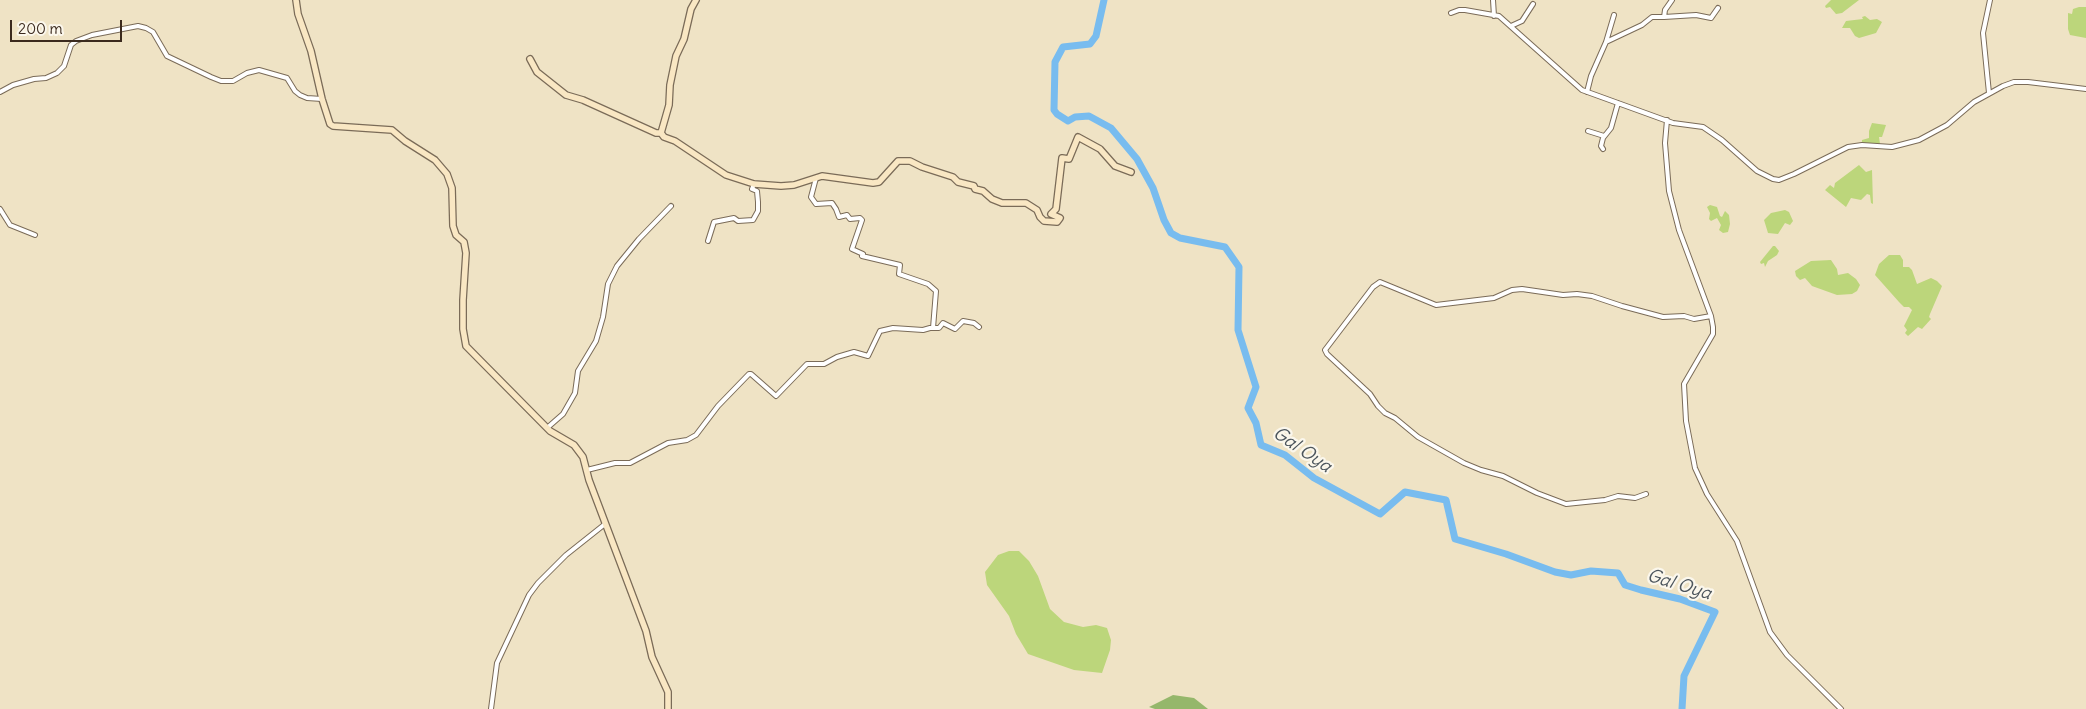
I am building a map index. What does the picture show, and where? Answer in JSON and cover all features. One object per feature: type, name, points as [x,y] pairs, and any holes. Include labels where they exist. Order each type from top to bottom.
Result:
[{"type":"main road","points":[[296,0],[328,121],[333,126],[392,130],[405,141],[435,160],[447,174],[452,188],[453,226],[456,235],[464,242],[466,253],[463,300],[463,329],[466,346],[547,428],[574,445],[584,457],[606,524],[646,631],[652,657],[668,692],[668,709]]},
{"type":"main road","points":[[661,133],[669,105],[670,85],[676,56],[684,39],[691,10],[696,0]]},
{"type":"main road","points":[[530,59],[537,72],[566,95],[583,100],[656,133],[661,133],[726,175],[754,184],[794,185],[822,176],[873,183],[879,182],[898,161],[910,161],[953,177],[958,182],[974,186],[975,189],[983,191],[992,200],[1002,203],[1026,203],[1037,210],[1044,221],[1057,222],[1060,218],[1052,214],[1056,209],[1062,158],[1069,159],[1078,137],[1100,149],[1115,166],[1131,172]]},
{"type":"street","points":[[1493,0],[1494,16]]},
{"type":"street","points":[[1664,17],[1665,10],[1672,0]]},
{"type":"street","points":[[1989,93],[1983,33],[1990,0]]},
{"type":"street","points":[[1512,26],[1522,21],[1534,4]]},
{"type":"street","points":[[1606,42],[1642,25],[1652,17],[1696,15],[1711,18],[1718,8]]},
{"type":"street","points":[[1451,13],[1465,10],[1499,16],[1582,90],[1673,123],[1703,127],[1722,140],[1763,176],[1779,180],[1848,147],[1862,145],[1892,147],[1919,140],[1947,124],[1974,102],[2014,82],[2086,89]]},
{"type":"street","points":[[1588,92],[1591,76],[1606,42],[1614,15]]},
{"type":"street","points":[[0,92],[13,85],[34,79],[46,78],[57,73],[64,66],[71,45],[76,41],[92,35],[138,26],[153,32],[167,56],[211,78],[221,81],[232,81],[247,72],[259,70],[287,78],[295,92],[300,95],[307,98],[322,99]]},
{"type":"street","points":[[1603,149],[1601,146],[1604,136],[1611,128],[1618,103]]},
{"type":"street","points":[[1667,120],[1665,143],[1669,191],[1679,230],[1711,316],[1713,334],[1684,384],[1686,421],[1696,468],[1707,494],[1737,541],[1770,632],[1787,655],[1840,709]]},
{"type":"street","points":[[1588,131],[1604,136]]},
{"type":"street","points":[[816,178],[811,197],[816,204],[832,203],[839,217],[847,215],[850,219],[860,218],[862,220],[852,249],[863,254],[862,256],[900,266],[899,274],[928,284],[936,291],[933,328]]},
{"type":"street","points":[[708,242],[714,222],[734,218],[738,221],[753,220],[758,211],[757,191],[752,189],[754,184]]},
{"type":"street","points":[[547,428],[563,414],[575,393],[579,367],[596,340],[603,317],[608,284],[614,272],[639,239],[671,206]]},
{"type":"street","points":[[0,209],[10,225],[35,234]]},
{"type":"street","points":[[1646,494],[1635,498],[1618,496],[1606,500],[1566,504],[1537,493],[1503,476],[1464,463],[1418,437],[1396,418],[1385,413],[1370,394],[1324,350],[1373,287],[1380,282],[1436,305],[1494,298],[1512,290],[1522,289],[1563,295],[1592,296],[1664,317],[1684,316],[1694,319],[1711,316]]},
{"type":"street","points":[[587,470],[615,463],[630,463],[668,444],[687,440],[696,435],[718,406],[749,374],[776,396],[807,364],[824,364],[854,352],[868,356],[880,331],[893,328],[923,330],[939,328],[943,323],[955,329],[962,321],[974,323],[979,327]]},
{"type":"street","points":[[491,709],[496,663],[529,595],[538,583],[566,555],[606,524]]},
{"type":"green space","points":[[1831,0],[1859,0],[1842,13],[1836,14],[1830,7],[1826,8],[1825,6]]},
{"type":"green space","points":[[2086,7],[2086,38],[2070,35],[2068,29],[2068,13],[2072,14],[2073,9]]},
{"type":"green space","points":[[1865,16],[1870,20],[1877,19],[1882,22],[1876,33],[1859,38],[1855,36],[1850,28],[1842,28],[1846,21],[1863,19],[1862,17]]},
{"type":"green space","points":[[1872,123],[1886,125],[1882,137],[1879,137],[1880,144],[1862,143],[1862,140],[1869,138]]},
{"type":"green space","points":[[1859,165],[1866,172],[1872,170],[1873,204],[1871,203],[1870,195],[1867,194],[1861,200],[1851,198],[1846,207],[1825,190],[1830,185],[1834,188],[1835,183]]},
{"type":"green space","points":[[1710,205],[1717,207],[1720,216],[1722,217],[1725,211],[1729,215],[1730,224],[1728,232],[1723,233],[1719,230],[1721,225],[1717,218],[1711,221],[1709,219],[1710,213],[1707,207]]},
{"type":"green space","points":[[1785,210],[1789,212],[1793,221],[1790,225],[1785,223],[1778,234],[1768,233],[1764,220],[1771,213]]},
{"type":"green space","points":[[1773,246],[1779,251],[1777,255],[1768,261],[1765,267],[1764,263],[1761,264],[1760,262]]},
{"type":"green space","points":[[1889,255],[1900,255],[1903,260],[1903,267],[1909,267],[1912,270],[1917,284],[1931,278],[1942,286],[1929,317],[1931,319],[1922,329],[1918,327],[1908,336],[1905,333],[1907,330],[1904,326],[1912,310],[1909,307],[1904,307],[1875,275],[1879,264]]},
{"type":"green space","points":[[1831,260],[1837,269],[1838,275],[1848,273],[1856,279],[1860,285],[1857,291],[1852,294],[1837,295],[1812,286],[1805,278],[1800,280],[1796,276],[1795,271],[1811,261]]},
{"type":"green space","points":[[1009,551],[1019,551],[1029,561],[1038,576],[1050,609],[1064,622],[1083,627],[1096,625],[1107,628],[1111,640],[1110,650],[1102,673],[1074,670],[1028,654],[1016,634],[1009,616],[987,585],[985,572],[998,555]]},
{"type":"green space","points":[[1173,695],[1194,698],[1208,709],[1155,709],[1149,707]]},
{"type":"waterway","name":"Gal Oya","points":[[1104,0],[1096,36],[1090,44],[1063,47],[1055,62],[1054,110],[1068,121],[1075,117],[1089,116],[1111,128],[1137,159],[1153,188],[1164,220],[1171,233],[1180,238],[1225,247],[1239,267],[1238,330],[1256,387],[1248,408],[1256,423],[1261,445],[1285,455],[1314,478],[1380,514],[1405,492],[1446,500],[1455,539],[1506,554],[1555,572],[1571,575],[1591,571],[1618,573],[1625,585],[1680,599],[1715,612],[1684,676],[1682,709]]}]
